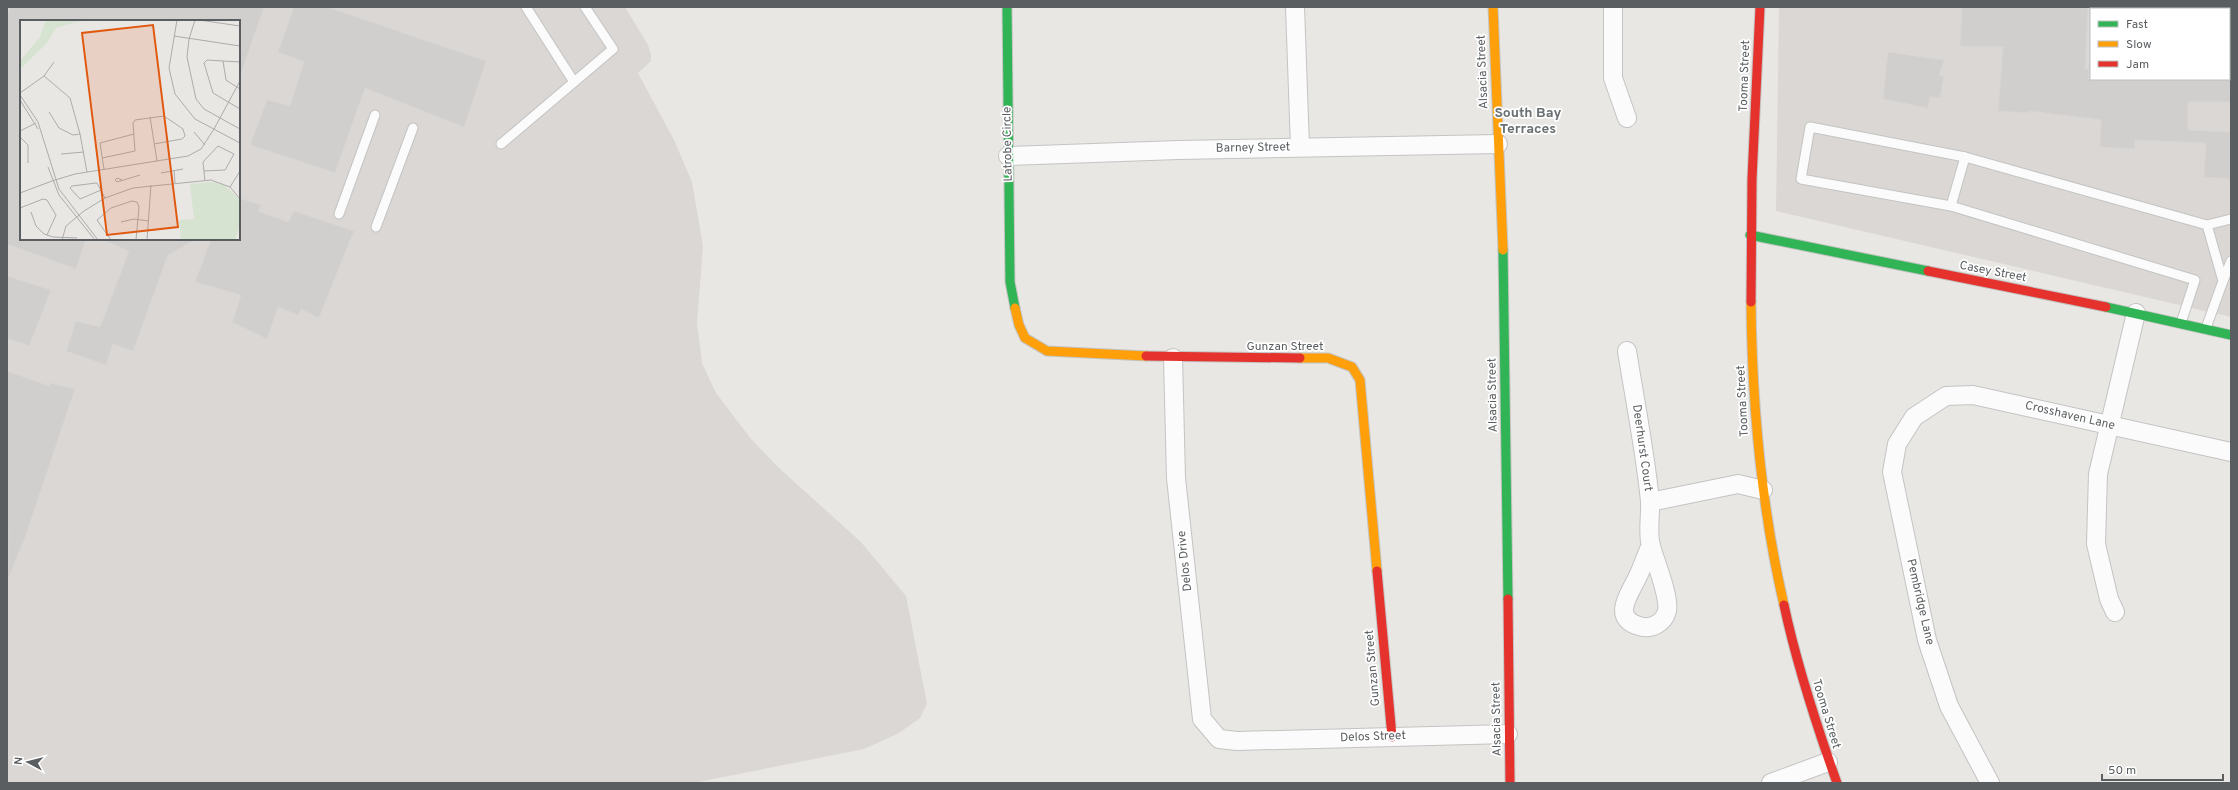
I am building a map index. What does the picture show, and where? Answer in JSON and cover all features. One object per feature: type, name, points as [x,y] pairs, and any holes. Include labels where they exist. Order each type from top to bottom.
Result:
[{"type":"street","name":"Latrobe Circle","points":[[1007,7],[1010,282]]},
{"type":"street","points":[[1295,7],[1300,147]]},
{"type":"street","name":"Alsacia Street","points":[[1493,7],[1503,229],[1508,734],[1510,783]]},
{"type":"street","points":[[1613,7],[1613,78],[1627,118]]},
{"type":"street","name":"Tooma Street","points":[[1760,7],[1750,235],[1754,393],[1763,490],[1771,545],[1795,654],[1828,762],[1837,783]]},
{"type":"street","name":"Barney Street","points":[[1008,156],[1300,147],[1498,144]]},
{"type":"street","name":"Casey Street","points":[[1750,235],[2136,313],[2231,334]]},
{"type":"street","name":"Gunzan Street","points":[[1010,282],[1019,325],[1025,338],[1047,351],[1173,358],[1328,358],[1352,367],[1360,380],[1392,737]]},
{"type":"street","points":[[2115,612],[2109,599],[2096,544],[2098,474],[2136,313]]},
{"type":"street","name":"Deerhurst Court","points":[[1627,351],[1650,502],[1651,545]]},
{"type":"street","name":"Delos Drive","points":[[1173,358],[1176,478],[1202,719],[1219,739],[1237,741]]},
{"type":"street","name":"Crosshaven Lane","points":[[1914,417],[1946,396],[1973,395],[2231,452]]},
{"type":"street","name":"Pembridge Lane","points":[[1914,417],[1897,444],[1892,472],[1928,640],[1949,706],[1990,783]]},
{"type":"street","points":[[1650,502],[1738,484],[1763,490]]},
{"type":"street","name":"Delos Street","points":[[1237,741],[1508,734]]},
{"type":"street","points":[[1771,783],[1828,762]]},
{"type":"lane","points":[[526,7],[574,82]]},
{"type":"lane","points":[[502,144],[613,49],[585,7]]},
{"type":"lane","points":[[339,214],[375,115]]},
{"type":"lane","points":[[2181,323],[2195,280],[1951,206],[1802,179],[1810,127],[1965,157],[2207,225],[2231,219]]},
{"type":"lane","points":[[376,227],[412,128]]},
{"type":"lane","points":[[1951,206],[1965,157]]},
{"type":"lane","points":[[2207,225],[2223,280]]},
{"type":"lane","points":[[2206,328],[2231,261]]},
{"type":"shaded area","points":[[7,7],[625,7],[648,45],[651,54],[651,61],[638,73],[674,140],[692,182],[703,246],[697,323],[702,363],[716,393],[751,439],[780,469],[861,542],[906,596],[927,704],[920,718],[899,733],[864,749],[693,783],[7,783]]},
{"type":"shaded area","points":[[1779,7],[2231,7],[2231,317],[1776,211]]},
{"type":"building","points":[[10,7],[264,7],[241,74],[240,20],[20,20],[20,240],[86,240],[76,269],[7,244],[7,16]]},
{"type":"building","points":[[294,7],[327,7],[486,61],[464,127],[365,88],[335,173],[250,145],[267,100],[290,106],[304,62],[278,52]]},
{"type":"building","points":[[1962,7],[2088,7],[2085,69],[2089,69],[2088,79],[2231,79],[2231,102],[2188,102],[2188,130],[2231,132],[2231,179],[2204,177],[2206,143],[2135,140],[2135,149],[2100,147],[2101,120],[2029,111],[2029,113],[1998,111],[2003,47],[1960,46]]},
{"type":"building","points":[[1888,52],[1944,60],[1939,76],[1944,76],[1940,98],[1930,97],[1928,108],[1883,99]]},
{"type":"building","points":[[240,198],[261,205],[258,211],[288,222],[294,211],[354,231],[319,318],[301,309],[298,315],[278,307],[267,339],[232,322],[241,295],[195,282],[211,240],[240,240]]},
{"type":"building","points":[[103,240],[194,240],[168,255],[133,351],[113,344],[106,365],[66,351],[76,321],[100,327],[129,251]]},
{"type":"building","points":[[7,276],[51,290],[29,346],[7,338]]},
{"type":"building","points":[[7,371],[49,386],[50,383],[75,389],[26,535],[8,579]]},
{"type":"traffic: fast","points":[[1007,7],[1010,282],[1015,308]]},
{"type":"traffic: fast","points":[[1750,235],[1928,271]]},
{"type":"traffic: fast","points":[[1503,250],[1508,599]]},
{"type":"traffic: fast","points":[[2106,307],[2231,335]]},
{"type":"traffic: slow","points":[[1493,7],[1503,250]]},
{"type":"traffic: slow","points":[[1751,302],[1753,378],[1759,454],[1769,530],[1784,605]]},
{"type":"traffic: slow","points":[[1015,308],[1019,325],[1025,338],[1047,351],[1146,356]]},
{"type":"traffic: slow","points":[[1300,358],[1328,358],[1352,367],[1360,380],[1377,571]]},
{"type":"traffic: jam","points":[[1751,302],[1752,179],[1760,7]]},
{"type":"traffic: jam","points":[[1928,271],[2106,307]]},
{"type":"traffic: jam","points":[[1146,356],[1300,358]]},
{"type":"traffic: jam","points":[[1377,571],[1392,737]]},
{"type":"traffic: jam","points":[[1508,599],[1510,783]]},
{"type":"traffic: jam","points":[[1784,605],[1808,695],[1837,783]]},
{"type":"district","name":"South Bay Terraces","points":[[1528,122]]}]
